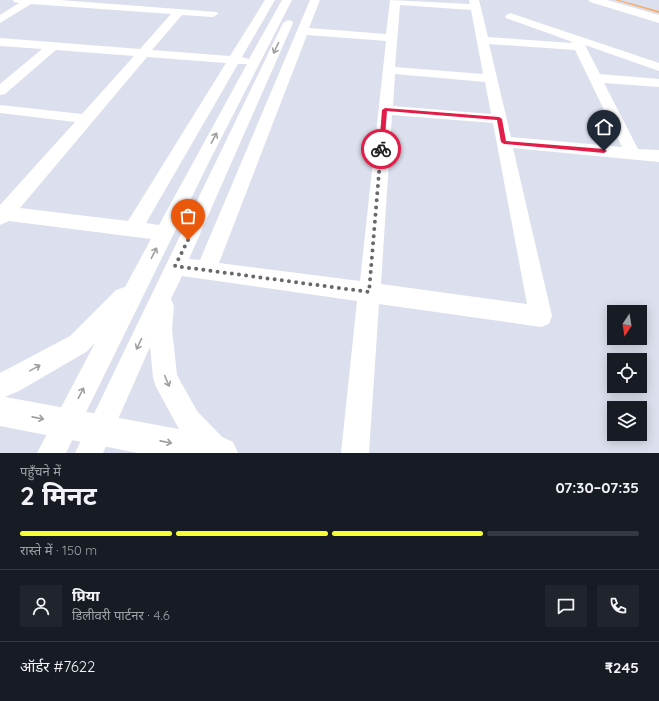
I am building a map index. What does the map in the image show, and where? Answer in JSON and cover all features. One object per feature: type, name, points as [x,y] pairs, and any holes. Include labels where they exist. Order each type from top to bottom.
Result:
[{"type":"street","points":[[18,0],[113,3],[180,12],[213,14]]},
{"type":"street","points":[[133,229],[270,0]]},
{"type":"street","points":[[51,453],[140,279],[287,0]]},
{"type":"street","points":[[94,441],[299,0]]},
{"type":"street","points":[[206,270],[315,0]]},
{"type":"street","points":[[594,0],[659,19]]},
{"type":"street","points":[[0,20],[29,1]]},
{"type":"street","points":[[171,276],[206,270],[369,292],[541,316],[475,4],[395,1],[388,70],[369,292],[354,453]]},
{"type":"street","points":[[2,215],[180,12]]},
{"type":"street","points":[[510,16],[577,43],[659,67]]},
{"type":"street","points":[[302,31],[391,38]]},
{"type":"street","points":[[482,40],[577,43]]},
{"type":"street","points":[[0,42],[254,62]]},
{"type":"street","points":[[577,43],[633,154]]},
{"type":"street","points":[[0,91],[53,46]]},
{"type":"street","points":[[388,70],[490,78]]},
{"type":"street","points":[[595,78],[659,83]]},
{"type":"street","points":[[0,110],[86,119]]},
{"type":"street","points":[[385,110],[499,119]]},
{"type":"street","points":[[504,142],[659,156]]},
{"type":"street","points":[[2,215],[164,233]]},
{"type":"street","points":[[171,276],[160,329],[165,378],[188,420],[220,453]]},
{"type":"street","points":[[0,386],[10,382],[78,344],[140,279]]},
{"type":"street","points":[[0,411],[66,424],[94,441],[220,453]]},
{"type":"waterway","points":[[616,0],[659,12]]},
{"type":"way so far","points":[[188,240],[175,266],[369,292],[381,149]]},
{"type":"route","points":[[381,149],[385,110],[499,119],[504,142],[604,151]]}]
